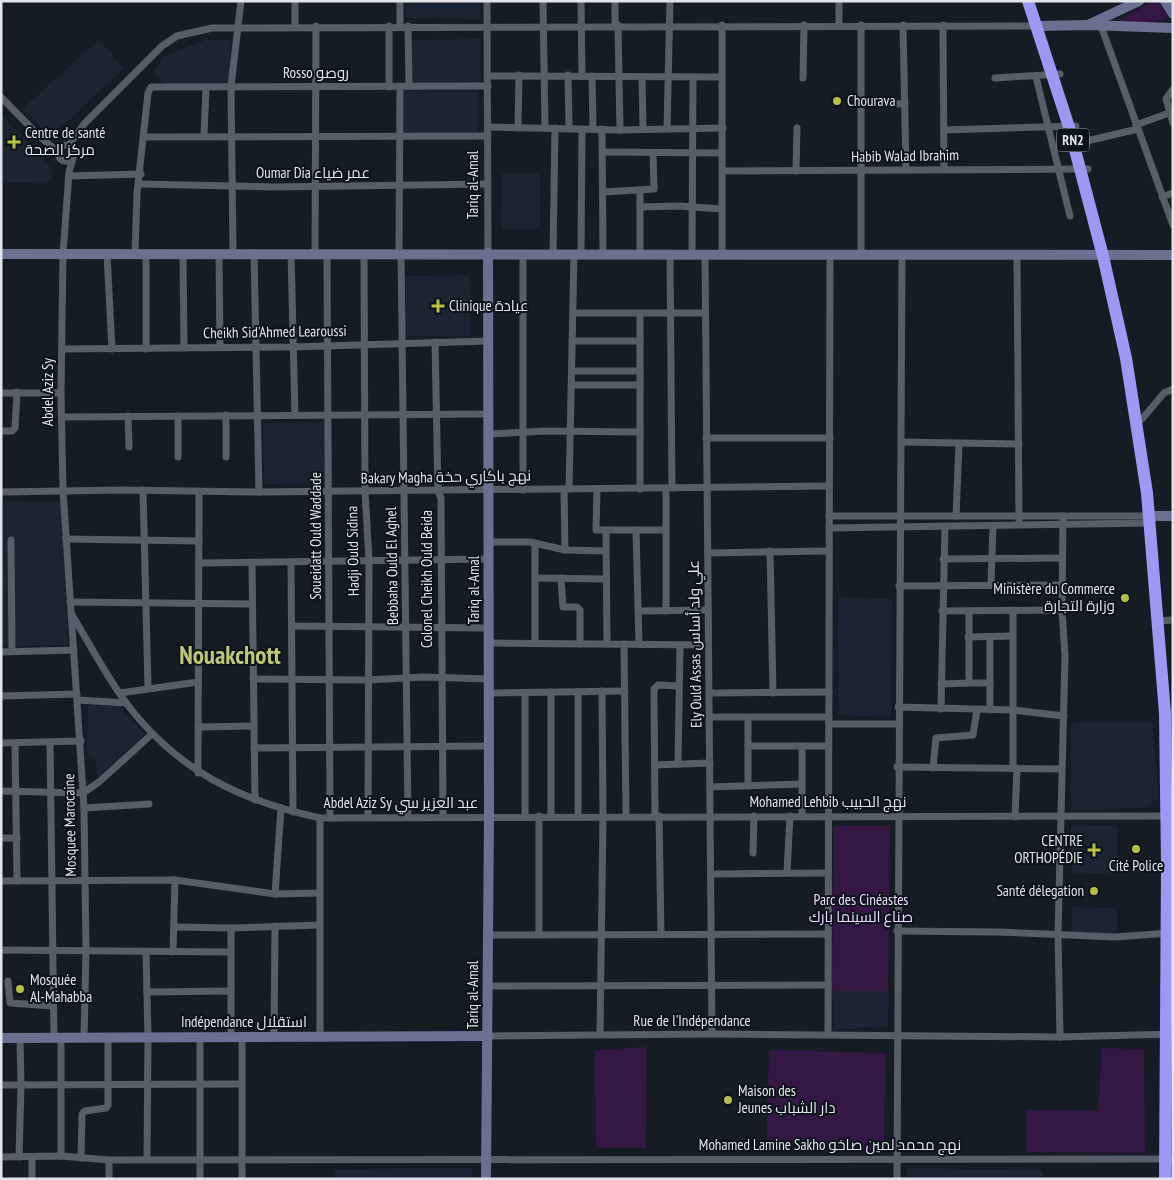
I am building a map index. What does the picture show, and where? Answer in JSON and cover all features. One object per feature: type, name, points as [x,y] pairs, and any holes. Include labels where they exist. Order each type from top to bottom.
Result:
[{"type":"highway","name":"RN2","points":[[1028,1],[1041,26]]},
{"type":"highway","name":"RN2","points":[[1036,1],[1041,26],[1073,127],[1130,349],[1142,419],[1165,620],[1173,737]]},
{"type":"highway","name":"RN2","points":[[1106,255],[1126,358],[1153,519]]},
{"type":"highway","name":"RN2","points":[[1165,620],[1165,713],[1170,816],[1169,1034],[1173,1179]]},
{"type":"highway","name":"RN2","points":[[1165,1179],[1171,1158]]},
{"type":"street","points":[[232,254],[231,86],[241,1]]},
{"type":"street","points":[[294,1],[295,26]]},
{"type":"street","points":[[400,1],[409,86]]},
{"type":"street","name":"Tariq al-Amal","points":[[486,1179],[489,816],[487,1]]},
{"type":"street","points":[[543,1],[545,128]]},
{"type":"street","points":[[581,1],[582,76]]},
{"type":"street","points":[[615,1],[620,77],[620,130]]},
{"type":"street","points":[[667,129],[670,1]]},
{"type":"street","points":[[839,1],[839,25]]},
{"type":"street","points":[[1089,25],[1139,1]]},
{"type":"street","points":[[1165,1],[1173,14]]},
{"type":"street","points":[[58,152],[61,147],[69,145],[84,124],[171,39],[198,30],[239,26],[669,25],[1089,25],[1173,28]]},
{"type":"street","points":[[722,25],[722,254]]},
{"type":"street","points":[[803,78],[804,25]]},
{"type":"street","points":[[861,25],[861,255]]},
{"type":"street","points":[[903,25],[906,169]]},
{"type":"street","points":[[943,25],[944,169]]},
{"type":"street","points":[[315,253],[316,26]]},
{"type":"street","points":[[388,26],[389,86]]},
{"type":"street","points":[[1102,26],[1173,225]]},
{"type":"street","points":[[488,76],[544,74],[668,78],[722,77]]},
{"type":"street","points":[[518,128],[519,75]]},
{"type":"street","points":[[568,75],[569,129]]},
{"type":"street","points":[[995,78],[1056,75]]},
{"type":"street","points":[[592,76],[593,129]]},
{"type":"street","points":[[642,77],[643,129]]},
{"type":"street","points":[[692,254],[693,77]]},
{"type":"street","points":[[1036,77],[1070,216]]},
{"type":"street","name":"Rosso روصو","points":[[145,137],[148,94],[149,89],[155,86],[488,86]]},
{"type":"street","points":[[204,136],[206,86]]},
{"type":"street","name":"Bebbaha Ould El Aghel","points":[[400,86],[400,253],[403,343],[408,818]]},
{"type":"street","points":[[1173,89],[1166,99],[1173,123]]},
{"type":"street","points":[[1,97],[38,135],[58,152],[69,174],[141,174]]},
{"type":"street","points":[[861,102],[905,104]]},
{"type":"street","points":[[1077,143],[1137,127],[1169,113]]},
{"type":"street","points":[[488,127],[620,130],[722,128]]},
{"type":"street","points":[[944,130],[1073,127]]},
{"type":"street","points":[[553,254],[555,128]]},
{"type":"street","points":[[796,171],[797,128]]},
{"type":"street","points":[[565,550],[571,432],[573,313],[578,254],[582,129]]},
{"type":"street","points":[[602,129],[603,254]]},
{"type":"street","points":[[146,348],[140,254],[139,184],[145,137],[315,136],[400,138],[488,136]]},
{"type":"street","points":[[62,160],[69,161],[73,158],[75,152],[69,145]]},
{"type":"street","points":[[603,152],[722,153]]},
{"type":"street","points":[[603,192],[654,190],[653,153]]},
{"type":"street","name":"Abdel Aziz Sy","points":[[71,613],[63,490],[61,393],[63,254],[69,174],[73,158]]},
{"type":"street","name":"Habib Walad Ibrahim","points":[[722,171],[1084,169]]},
{"type":"street","name":"Oumar Dia عمر ضياء","points":[[139,184],[315,187],[488,184]]},
{"type":"street","points":[[640,191],[640,254]]},
{"type":"street","points":[[1162,197],[1173,193]]},
{"type":"street","points":[[640,207],[722,209]]},
{"type":"street","name":"Soueidatt Ould Waddade","points":[[327,253],[330,818]]},
{"type":"street","name":"Hadji Ould Sidina","points":[[364,253],[365,491],[369,560],[367,680],[368,817]]},
{"type":"street","points":[[1,254],[1173,255]]},
{"type":"street","points":[[108,254],[112,349]]},
{"type":"street","points":[[183,254],[184,348]]},
{"type":"street","points":[[219,254],[220,347]]},
{"type":"street","points":[[254,254],[259,492]]},
{"type":"street","points":[[291,254],[294,416]]},
{"type":"street","points":[[522,254],[522,490]]},
{"type":"street","points":[[666,611],[671,314],[670,254]]},
{"type":"street","name":"Ely Ould Assas علي ولد أساس","points":[[705,254],[712,1034]]},
{"type":"street","points":[[828,1035],[830,254]]},
{"type":"street","points":[[897,1179],[896,931],[902,255]]},
{"type":"street","points":[[1017,255],[1019,526]]},
{"type":"street","points":[[573,313],[705,313]]},
{"type":"street","points":[[640,314],[640,489]]},
{"type":"street","name":"Cheikh Sid'Ahmed Learoussi","points":[[62,349],[293,347],[488,340]]},
{"type":"street","points":[[572,341],[640,341]]},
{"type":"street","name":"Colonel Cheikh Ould Beida","points":[[435,342],[438,490],[440,498],[443,817]]},
{"type":"street","points":[[572,371],[640,371]]},
{"type":"street","points":[[571,384],[640,385]]},
{"type":"street","points":[[1142,419],[1164,393],[1173,389]]},
{"type":"street","points":[[1,431],[12,431],[15,428],[17,392]]},
{"type":"street","points":[[1,393],[61,393]]},
{"type":"street","points":[[62,417],[488,414]]},
{"type":"street","points":[[226,415],[226,457]]},
{"type":"street","points":[[128,416],[129,447]]},
{"type":"street","points":[[178,416],[178,457]]},
{"type":"street","points":[[489,434],[522,432],[640,432]]},
{"type":"street","points":[[706,438],[830,438]]},
{"type":"street","points":[[901,442],[1019,444]]},
{"type":"street","points":[[956,516],[959,444]]},
{"type":"street","name":"Bakary Magha نهج باكاري حخة","points":[[1,492],[63,490],[329,492],[707,489],[829,486]]},
{"type":"street","points":[[596,489],[596,530],[666,530]]},
{"type":"street","points":[[143,490],[148,687]]},
{"type":"street","points":[[198,772],[199,492]]},
{"type":"street","points":[[830,516],[1063,516],[1153,519],[1173,523]]},
{"type":"street","points":[[1060,1037],[1058,934],[1065,656],[1062,610],[1063,516]]},
{"type":"street","points":[[829,528],[1063,525],[1173,516]]},
{"type":"street","points":[[941,709],[945,526]]},
{"type":"street","points":[[991,584],[993,526]]},
{"type":"street","points":[[606,530],[607,644]]},
{"type":"street","points":[[636,530],[639,644]]},
{"type":"street","points":[[66,539],[199,541]]},
{"type":"street","points":[[11,540],[12,651]]},
{"type":"street","points":[[489,542],[530,542],[535,545],[565,550],[606,551]]},
{"type":"street","points":[[535,545],[535,643]]},
{"type":"street","points":[[770,551],[773,693]]},
{"type":"street","points":[[708,553],[829,551]]},
{"type":"street","points":[[943,559],[1062,558]]},
{"type":"street","points":[[199,564],[489,559]]},
{"type":"street","points":[[291,562],[293,812]]},
{"type":"street","points":[[252,564],[255,800]]},
{"type":"street","points":[[535,578],[606,579]]},
{"type":"street","points":[[561,578],[563,607],[578,607],[580,610],[580,644]]},
{"type":"street","points":[[898,586],[1062,585]]},
{"type":"street","points":[[70,602],[252,604]]},
{"type":"street","points":[[638,611],[708,610]]},
{"type":"street","points":[[942,611],[1062,610]]},
{"type":"street","points":[[969,611],[969,683]]},
{"type":"street","points":[[1013,611],[1015,817]]},
{"type":"street","name":"Mosquee Marocaine","points":[[71,613],[84,808],[86,950],[84,1038]]},
{"type":"street","name":"Abdel Aziz Sy عبد العزيز سي","points":[[71,613],[126,703],[152,734],[178,758],[198,772],[255,800],[320,818],[489,816]]},
{"type":"street","points":[[292,626],[489,628]]},
{"type":"street","points":[[968,637],[1013,636]]},
{"type":"street","points":[[990,637],[990,710]]},
{"type":"street","points":[[489,643],[708,645]]},
{"type":"street","points":[[624,644],[626,816]]},
{"type":"street","points":[[678,764],[680,645]]},
{"type":"street","points":[[1,652],[74,650]]},
{"type":"street","points":[[253,679],[367,680],[406,677],[489,679]]},
{"type":"street","points":[[120,693],[148,687],[198,682]]},
{"type":"street","points":[[942,684],[990,683]]},
{"type":"street","points":[[661,934],[654,689],[658,685],[679,686]]},
{"type":"street","points":[[600,1035],[603,816],[602,691]]},
{"type":"street","points":[[489,693],[625,691]]},
{"type":"street","points":[[551,692],[551,816]]},
{"type":"street","points":[[578,692],[578,816]]},
{"type":"street","points":[[709,693],[829,692]]},
{"type":"street","points":[[525,693],[525,816]]},
{"type":"street","points":[[1,696],[77,697],[126,703]]},
{"type":"street","points":[[898,707],[1013,710],[1064,716]]},
{"type":"street","points":[[933,768],[936,738],[973,735],[977,710]]},
{"type":"street","points":[[709,717],[898,724]]},
{"type":"street","points":[[748,717],[748,786]]},
{"type":"street","points":[[198,727],[254,726]]},
{"type":"street","points":[[1,791],[83,793],[99,782],[152,734]]},
{"type":"street","points":[[1,743],[80,741]]},
{"type":"street","points":[[50,742],[54,1006],[61,1084],[61,1156]]},
{"type":"street","points":[[15,743],[17,881]]},
{"type":"street","points":[[254,748],[489,746]]},
{"type":"street","points":[[748,746],[828,746]]},
{"type":"street","points":[[802,746],[802,816]]},
{"type":"street","points":[[655,765],[710,763]]},
{"type":"street","points":[[897,767],[1061,769]]},
{"type":"street","points":[[710,787],[802,784]]},
{"type":"street","points":[[84,808],[149,804]]},
{"type":"street","points":[[275,894],[281,808]]},
{"type":"street","name":"Mohamed Lehbib نهج الحبيب","points":[[489,816],[1061,818],[1170,816]]},
{"type":"street","points":[[539,816],[539,934]]},
{"type":"street","points":[[753,853],[754,816]]},
{"type":"street","points":[[787,872],[790,816]]},
{"type":"street","points":[[320,818],[320,1036]]},
{"type":"street","points":[[1,838],[17,838]]},
{"type":"street","points":[[710,874],[828,873]]},
{"type":"street","points":[[1,881],[84,879],[175,880],[275,894],[319,893]]},
{"type":"street","points":[[173,952],[175,880]]},
{"type":"street","points":[[174,927],[231,928],[319,925]]},
{"type":"street","points":[[274,1037],[275,926]]},
{"type":"street","points":[[231,928],[231,1037]]},
{"type":"street","points":[[896,931],[1115,936],[1169,933]]},
{"type":"street","points":[[488,935],[828,934]]},
{"type":"street","points":[[1,950],[231,952]]},
{"type":"street","points":[[146,952],[148,1037],[147,1159]]},
{"type":"street","points":[[8,981],[10,1003],[54,1006]]},
{"type":"street","points":[[488,986],[828,985]]},
{"type":"street","points":[[147,992],[231,991]]},
{"type":"street","name":"Rue de l'Indépendance","points":[[488,1036],[712,1034],[1060,1037],[1169,1034]]},
{"type":"street","name":"Indépendance استقلال","points":[[1,1038],[488,1036]]},
{"type":"street","points":[[81,1158],[82,1114],[85,1111],[106,1108],[108,1037]]},
{"type":"street","points":[[200,1037],[200,1179]]},
{"type":"street","points":[[242,1037],[242,1179]]},
{"type":"street","points":[[19,1157],[20,1038]]},
{"type":"street","points":[[1,1085],[242,1084]]},
{"type":"street","name":"Mohamed Lamine Sakho نهج محمد لمين صاخو","points":[[1,1157],[61,1156],[109,1160],[1171,1158]]},
{"type":"street","points":[[32,1157],[32,1179]]},
{"type":"street","points":[[109,1160],[109,1179]]},
{"type":"shaded area","points":[[406,1],[480,1],[480,19],[406,18]]},
{"type":"shaded area","points":[[480,39],[481,83],[412,84],[412,40]]},
{"type":"shaded area","points":[[98,40],[124,68],[51,137],[23,109]]},
{"type":"shaded area","points":[[206,40],[230,40],[230,85],[164,85],[154,72],[164,56]]},
{"type":"shaded area","points":[[403,91],[478,92],[478,134],[403,135]]},
{"type":"shaded area","name":"Centre de santé مركز الصحة","points":[[1,114],[53,170],[51,182],[1,183]]},
{"type":"shaded area","points":[[502,173],[540,173],[540,229],[501,229]]},
{"type":"shaded area","name":"Clinique عيادة","points":[[470,275],[471,336],[406,336],[406,276]]},
{"type":"shaded area","points":[[325,422],[326,483],[264,484],[263,423]]},
{"type":"shaded area","points":[[1,501],[62,502],[68,644],[1,647]]},
{"type":"shaded area","points":[[839,597],[892,599],[891,717],[838,715]]},
{"type":"shaded area","points":[[88,705],[119,706],[145,734],[98,777],[95,759],[87,754]]},
{"type":"shaded area","points":[[1152,722],[1159,797],[1144,808],[1071,810],[1071,723]]},
{"type":"shaded area","name":"CENTRE ORTHOPÉDIE","points":[[1117,825],[1117,873],[1072,874],[1071,826]]},
{"type":"shaded area","points":[[1072,907],[1117,908],[1117,934],[1072,932]]},
{"type":"shaded area","points":[[832,991],[888,991],[888,1027],[834,1029]]},
{"type":"shaded area","points":[[472,1168],[472,1179],[334,1179],[334,1169]]},
{"type":"shaded area","points":[[907,1168],[1043,1170],[1043,1179],[907,1179]]},
{"type":"green space","points":[[1152,1],[1159,1],[1169,19],[1133,25],[1114,23]]},
{"type":"green space","name":"Parc des Cinéastes صناع السينما بارك","points":[[833,826],[890,826],[888,991],[832,991]]},
{"type":"green space","points":[[647,1047],[646,1148],[596,1148],[595,1050]]},
{"type":"green space","points":[[1101,1048],[1144,1049],[1145,1153],[1027,1152],[1027,1110],[1099,1111]]},
{"type":"green space","points":[[769,1050],[885,1053],[884,1153],[766,1150]]},
{"type":"place","name":"Chourava","points":[[837,101]]},
{"type":"place","name":"Centre de santé مركز الصحة","points":[[14,142]]},
{"type":"place","name":"Clinique عيادة","points":[[438,306]]},
{"type":"place","name":"Ministère du Commerce وزارة التجارة","points":[[1125,598]]},
{"type":"place","name":"Cité Police","points":[[1136,849]]},
{"type":"place","name":"CENTRE ORTHOPÉDIE","points":[[1094,850]]},
{"type":"place","name":"Santé délegation","points":[[1094,891]]},
{"type":"place","name":"Mosquée Al-Mahabba","points":[[20,989]]},
{"type":"place","name":"Maison des Jeunes دار الشباب","points":[[728,1100]]},
{"type":"district","name":"Nouakchott","points":[[230,655]]}]
